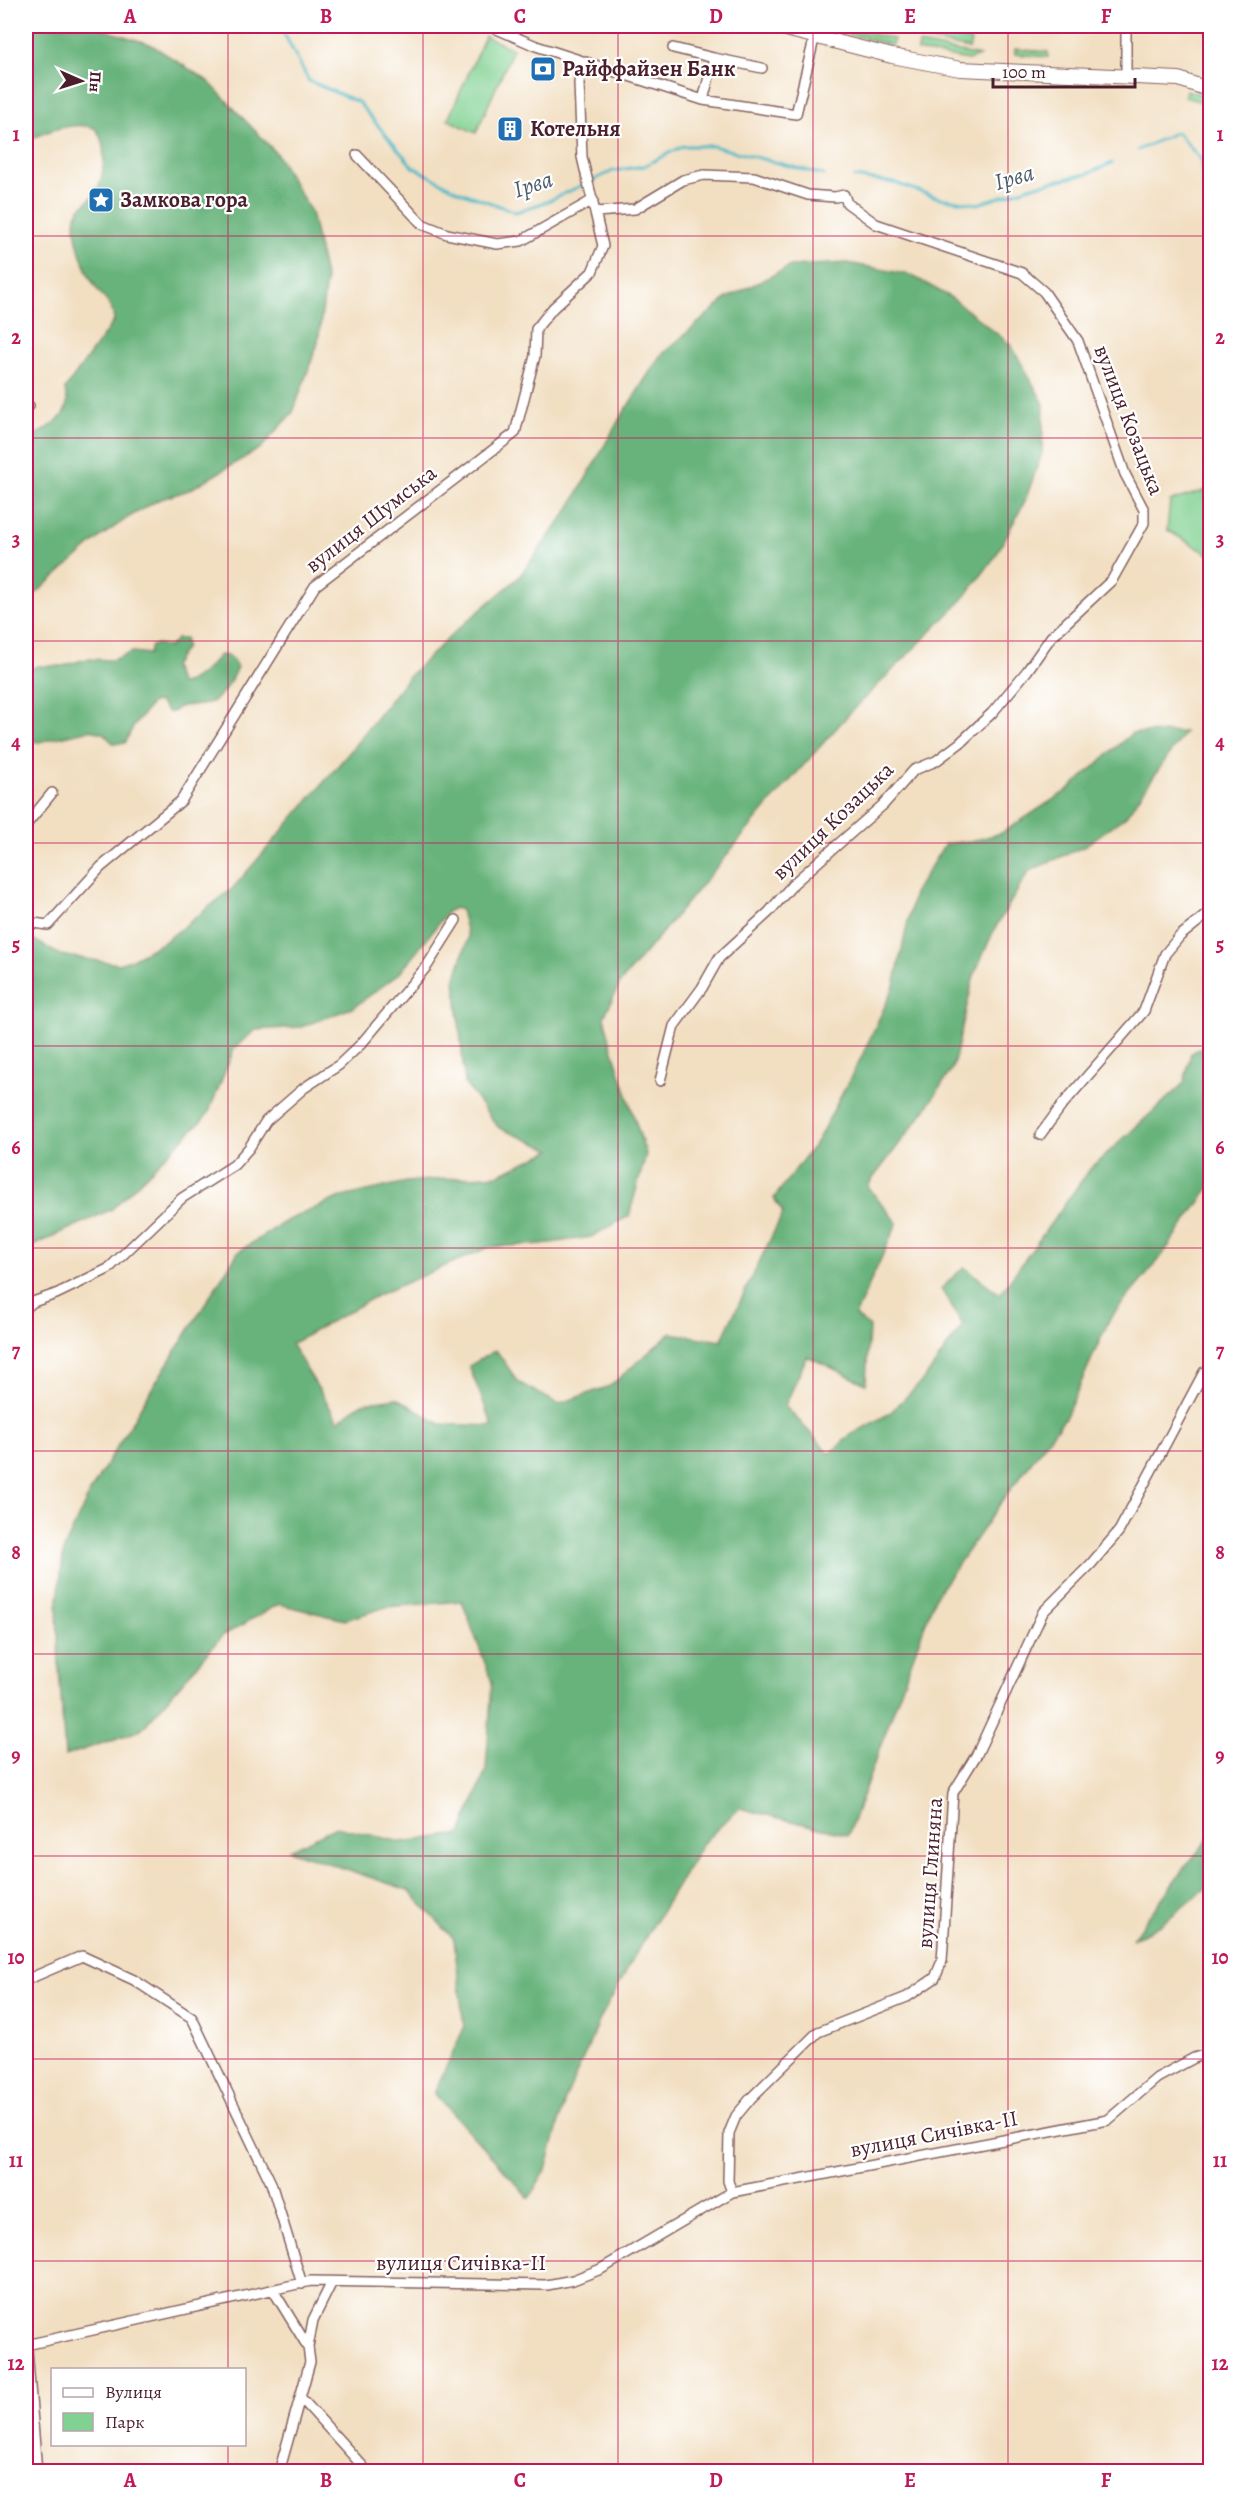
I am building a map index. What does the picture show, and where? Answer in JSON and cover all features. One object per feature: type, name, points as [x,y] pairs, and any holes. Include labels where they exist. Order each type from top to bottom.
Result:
[{"type":"main road","points":[[774,26],[892,56],[960,69],[1179,79],[1210,90]]},
{"type":"street","points":[[490,26],[536,46],[703,100],[796,114],[815,35]]},
{"type":"street","points":[[1126,26],[1126,76]]},
{"type":"street","points":[[674,48],[762,68]]},
{"type":"street","points":[[703,100],[714,58]]},
{"type":"street","name":"вулиця Шумська","points":[[26,922],[48,925],[101,867],[181,801],[315,586],[514,433],[535,356],[536,328],[553,308],[592,272],[603,246],[582,157],[579,84],[581,61]]},
{"type":"street","points":[[357,155],[422,224],[447,234],[497,244],[521,241],[592,196]]},
{"type":"street","name":"вулиця Козацька","points":[[596,212],[635,209],[683,180],[704,174],[754,177],[808,195],[835,197],[844,195],[847,203],[876,224],[1023,273],[1044,292],[1078,341],[1125,474],[1143,510],[1144,517],[1144,523],[1112,580],[1051,637],[1027,671],[992,713],[960,743],[936,761],[914,770],[884,804],[794,883],[769,912],[719,958],[702,988],[674,1026],[660,1081]]},
{"type":"street","points":[[26,825],[52,793]]},
{"type":"street","points":[[1040,1136],[1063,1104],[1144,1011],[1165,954],[1180,936],[1210,912]]},
{"type":"street","points":[[26,1308],[33,1302],[56,1294],[108,1269],[182,1198],[234,1165],[249,1148],[266,1121],[303,1088],[339,1065],[361,1044],[427,966],[456,920]]},
{"type":"street","name":"вулиця Глиняна","points":[[732,2192],[728,2181],[729,2133],[736,2116],[751,2098],[818,2032],[907,1997],[935,1978],[942,1961],[953,1793],[977,1754],[1043,1612],[1119,1531],[1204,1372]]},
{"type":"street","points":[[26,1980],[81,1956],[134,1980],[192,2018],[271,2183],[302,2283]]},
{"type":"street","name":"вулиця Сичівка-II","points":[[26,2345],[302,2283],[547,2285],[573,2280],[601,2269],[732,2192],[1108,2120],[1156,2078],[1194,2058],[1210,2053]]},
{"type":"street","points":[[279,2472],[310,2362],[308,2347],[313,2320],[333,2282]]},
{"type":"street","points":[[273,2290],[308,2347]]},
{"type":"street","points":[[26,2337],[37,2472]]},
{"type":"street","points":[[301,2398],[368,2472]]},
{"type":"green space","points":[[26,26],[92,26],[150,44],[208,81],[276,153],[311,212],[326,281],[318,343],[293,412],[261,448],[189,490],[158,500],[129,517],[99,538],[26,602],[26,437],[44,430],[62,416],[67,404],[65,389],[114,321],[109,305],[87,271],[80,252],[75,224],[77,213],[94,195],[101,180],[104,153],[100,136],[96,129],[79,125],[51,131],[26,141]]},
{"type":"green space","points":[[837,26],[894,39],[892,45],[836,31]]},
{"type":"green space","points":[[925,31],[971,41],[969,49],[923,39]]},
{"type":"green space","points":[[485,36],[513,49],[476,133],[448,120]]},
{"type":"green space","points":[[919,44],[980,56],[968,60],[918,51]]},
{"type":"green space","points":[[1015,49],[1048,52],[1048,57],[1015,54]]},
{"type":"green space","points":[[1186,90],[1210,97],[1210,104],[1184,97]]},
{"type":"green space","points":[[848,263],[911,275],[952,298],[1011,345],[1044,404],[1042,453],[1025,501],[995,557],[964,598],[848,715],[770,803],[620,983],[604,1017],[646,1154],[629,1216],[591,1237],[543,1244],[489,1247],[378,1295],[291,1344],[338,1421],[362,1403],[397,1398],[440,1424],[493,1426],[469,1366],[496,1350],[518,1382],[558,1404],[610,1386],[671,1333],[721,1341],[783,1213],[774,1198],[817,1141],[862,1056],[894,986],[914,893],[945,844],[976,840],[1002,833],[1068,790],[1132,733],[1185,732],[1126,816],[1083,847],[1029,871],[994,930],[974,975],[953,1067],[926,1109],[867,1186],[897,1223],[855,1316],[869,1326],[866,1384],[807,1356],[785,1406],[830,1454],[849,1436],[890,1413],[925,1378],[963,1325],[941,1289],[964,1267],[1000,1294],[1090,1169],[1184,1083],[1191,1053],[1210,1044],[1210,1187],[1158,1261],[1110,1318],[1066,1416],[1007,1494],[935,1597],[848,1835],[739,1808],[704,1842],[639,1948],[601,2017],[565,2100],[546,2170],[529,2198],[434,2093],[464,2028],[454,1939],[408,1890],[289,1850],[336,1827],[401,1842],[461,1834],[486,1770],[492,1682],[462,1601],[386,1607],[345,1620],[279,1604],[222,1636],[141,1730],[65,1756],[59,1669],[57,1607],[64,1549],[90,1492],[238,1252],[286,1221],[338,1198],[406,1182],[497,1175],[552,1150],[499,1128],[465,1084],[455,980],[468,938],[461,910],[455,908],[448,911],[400,973],[354,1007],[301,1027],[255,1030],[234,1049],[208,1114],[112,1209],[26,1249],[26,935],[60,955],[119,964],[164,942],[233,888],[348,754],[409,676],[458,629],[519,577],[567,512],[619,420],[660,356],[727,298],[791,266]]},
{"type":"green space","points":[[1210,489],[1210,555],[1167,530],[1170,501]]},
{"type":"green space","points":[[177,639],[185,639],[186,647],[173,666],[180,684],[197,677],[220,655],[229,657],[236,664],[237,667],[228,686],[214,700],[201,705],[182,706],[173,712],[168,712],[159,702],[152,703],[133,727],[125,743],[113,743],[103,733],[90,730],[39,742],[26,740],[26,672],[37,666],[63,666],[86,659],[112,660],[133,652],[149,654],[151,646],[157,644],[169,647]]},
{"type":"green space","points":[[1210,1837],[1210,1885],[1160,1925],[1132,1939],[1186,1866]]},
{"type":"waterway","name":"Ірва","points":[[280,26],[309,81],[358,102],[413,167],[458,191],[516,212],[546,202],[613,171],[644,166],[683,146],[713,146],[824,175]]},
{"type":"waterway","name":"Ірва","points":[[1138,150],[1177,132],[1201,160],[1210,245]]},
{"type":"waterway","name":"Ірва","points":[[854,177],[895,183],[939,198],[978,204],[1033,186],[1087,174],[1112,163]]},
{"type":"place","name":"Райффайзен Банк","points":[[543,69]]},
{"type":"place","name":"Котельня","points":[[510,129]]},
{"type":"place","name":"Замкова гора","points":[[101,200]]}]
